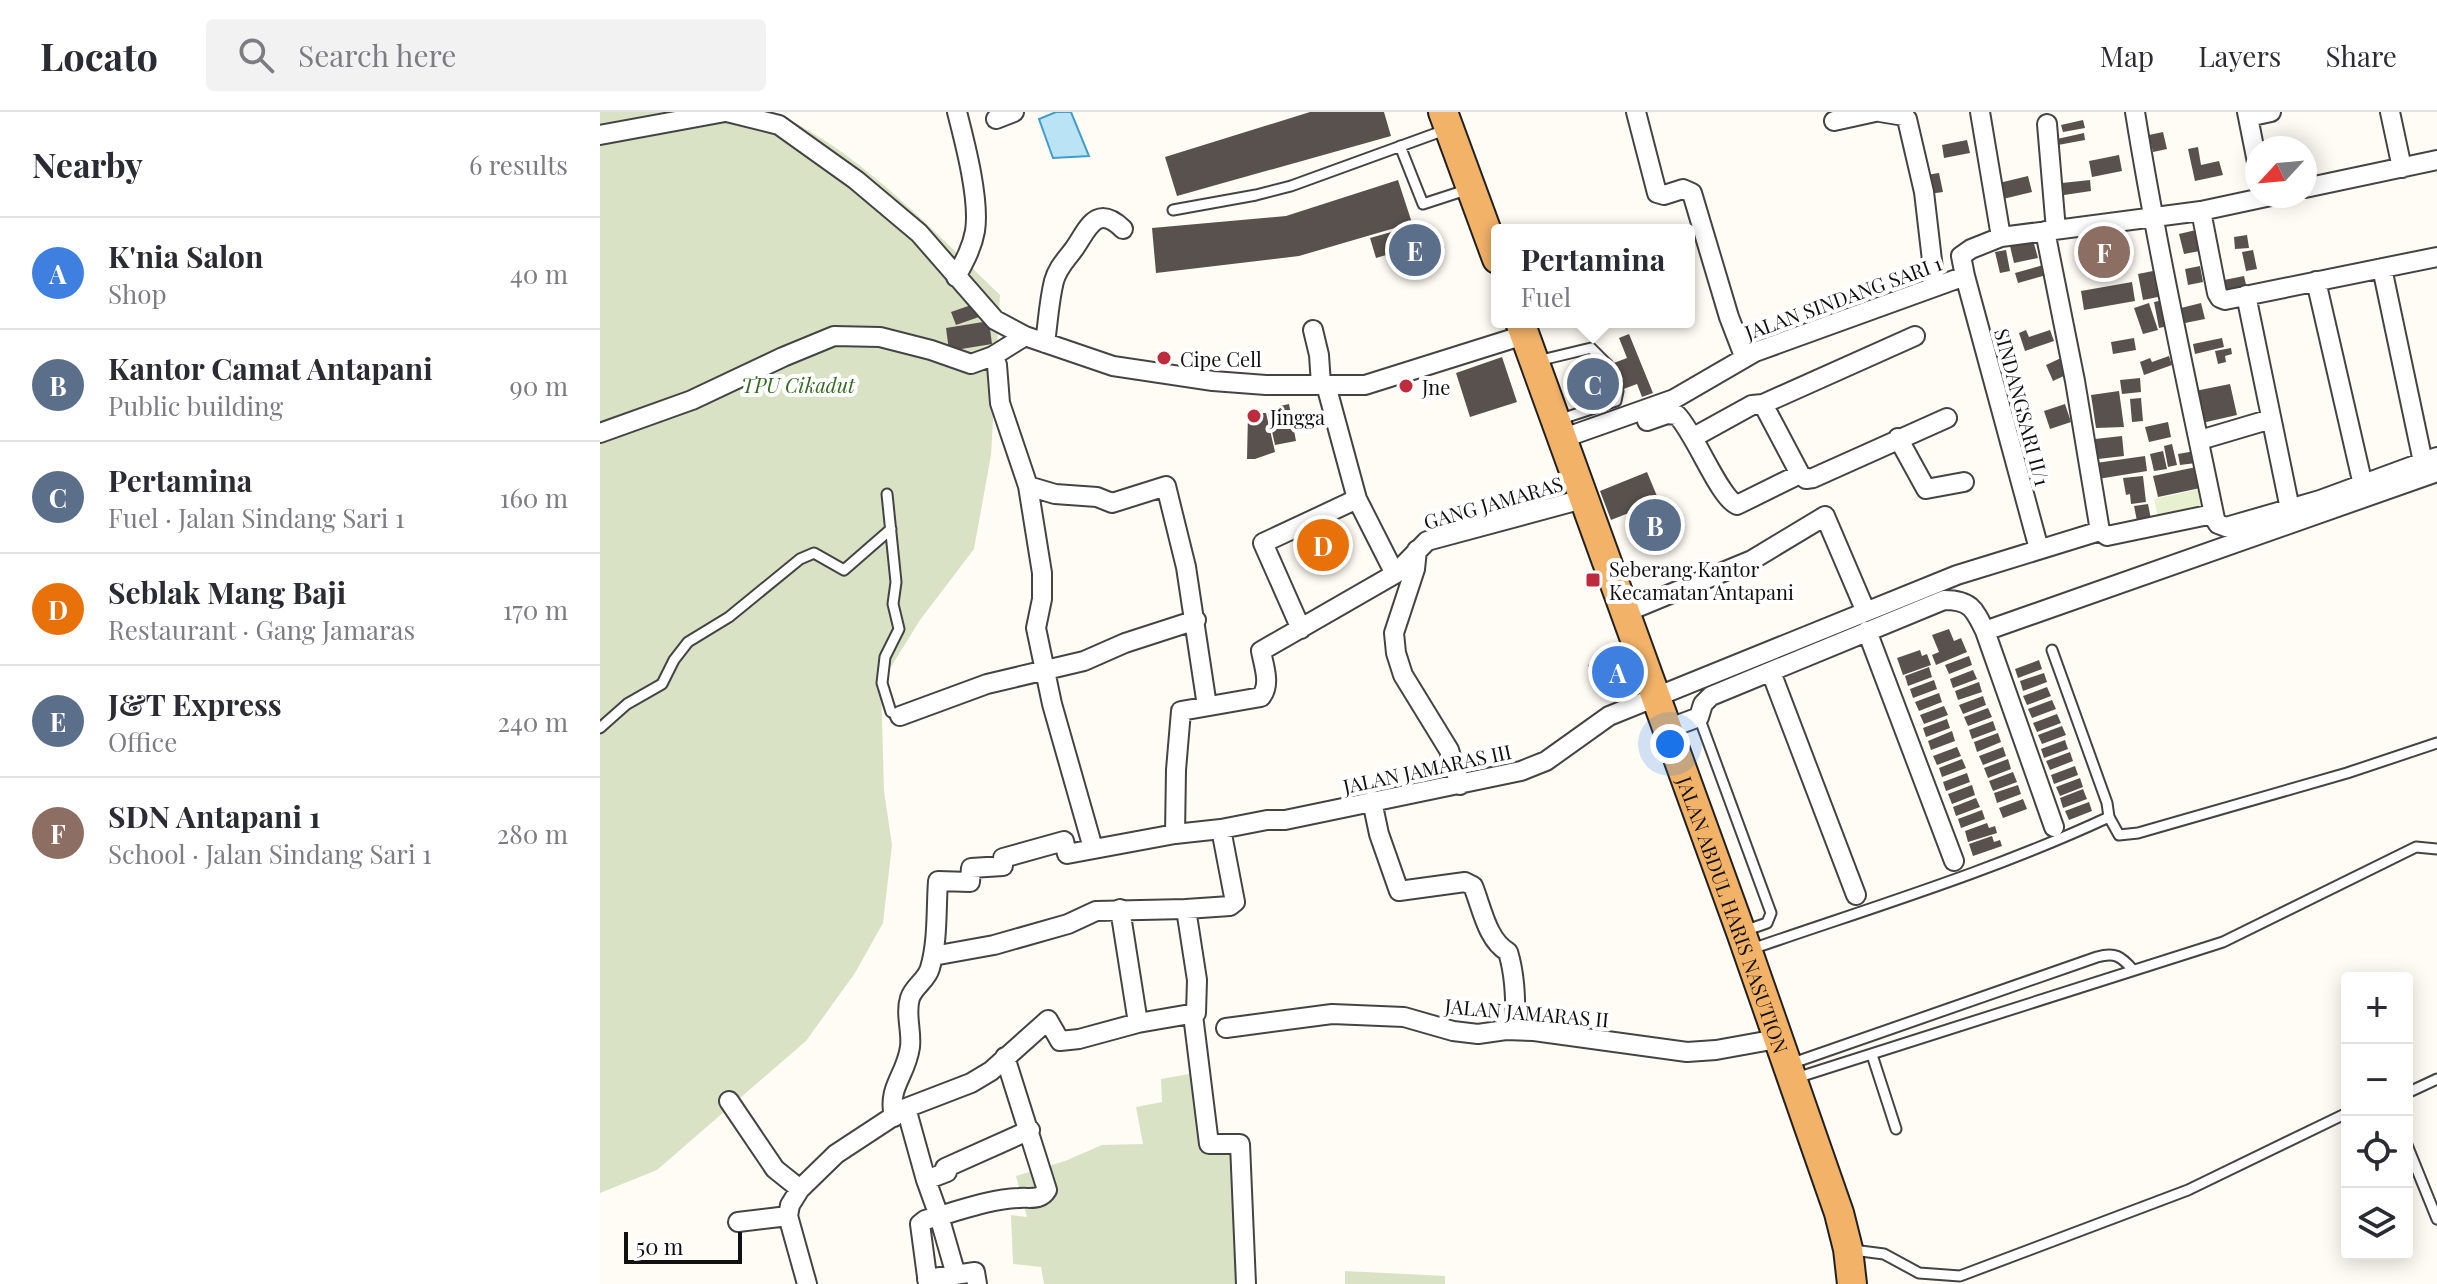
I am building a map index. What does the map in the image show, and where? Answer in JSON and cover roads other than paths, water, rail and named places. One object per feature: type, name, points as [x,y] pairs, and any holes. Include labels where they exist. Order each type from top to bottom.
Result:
[{"type":"highway","points":[[1446,120],[1491,243]]},
{"type":"highway","name":"JALAN ABDUL HARIS NASUTION","points":[[1522,328],[1839,1213],[1852,1284]]},
{"type":"street","points":[[600,135],[618,121],[726,112],[779,125],[856,180],[919,233],[995,320],[1025,336],[1113,366],[1157,374],[1266,385],[1365,385],[1522,328]]},
{"type":"street","points":[[956,277],[971,249],[976,229],[976,209],[957,112]]},
{"type":"street","points":[[996,119],[1014,112]]},
{"type":"street","points":[[1636,112],[1657,193],[1664,195],[1683,189],[1692,193],[1729,317],[1744,356]]},
{"type":"street","points":[[1834,121],[1878,112],[1907,119],[1924,192],[1935,286]]},
{"type":"street","points":[[1980,112],[2001,237]]},
{"type":"street","points":[[2135,112],[2152,218],[2172,302],[2213,514],[2218,524],[2226,527],[2432,464]]},
{"type":"street","points":[[2252,136],[2247,114],[2271,112]]},
{"type":"street","points":[[2390,112],[2402,168]]},
{"type":"street","points":[[2047,124],[2051,231],[2100,531],[2107,536],[2213,514]]},
{"type":"street","points":[[2317,186],[2437,160]]},
{"type":"street","name":"JALAN SINDANG SARI 1","points":[[1561,437],[1674,399],[1744,356],[1965,276],[1961,256],[2001,237],[2201,211],[2245,201]]},
{"type":"street","points":[[2201,211],[2217,293],[2225,300],[2437,257]]},
{"type":"street","points":[[1045,343],[1059,267],[1091,222],[1100,219],[1115,221],[1123,229]]},
{"type":"street","points":[[2382,268],[2432,464]]},
{"type":"street","name":"SINDANGSARI II/1","points":[[1965,276],[2039,549]]},
{"type":"street","points":[[2316,281],[2363,485]]},
{"type":"street","points":[[2246,295],[2290,509]]},
{"type":"street","points":[[1313,330],[1324,385],[1357,499],[1395,574]]},
{"type":"street","points":[[600,433],[692,400],[834,336],[880,337],[971,364],[993,356],[1025,336]]},
{"type":"street","points":[[1694,437],[1752,405],[1763,404],[1915,336]]},
{"type":"street","points":[[993,356],[997,365],[1000,403],[1028,486],[1042,573],[1042,599],[1036,628],[1052,704],[1093,848]]},
{"type":"street","points":[[1763,404],[1800,474],[1806,479],[1947,418]]},
{"type":"street","points":[[1561,437],[1667,414],[1677,415],[1694,437],[1732,504],[1737,505],[1800,474]]},
{"type":"street","points":[[2200,440],[2271,419]]},
{"type":"street","points":[[1898,438],[1926,489],[1964,482]]},
{"type":"street","points":[[1985,631],[2432,464]]},
{"type":"street","points":[[1028,486],[1055,494],[1097,497],[1112,503],[1166,486],[1179,531],[1196,620],[1207,706]]},
{"type":"street","points":[[1301,629],[1263,543],[1357,499]]},
{"type":"street","name":"GANG JAMARAS","points":[[1175,834],[1180,715],[1187,708],[1261,697],[1266,687],[1266,677],[1261,651],[1395,574],[1427,541],[1583,499]]},
{"type":"street","points":[[1624,613],[1752,560],[1825,516],[1954,861]]},
{"type":"street","points":[[1667,729],[1699,717],[1703,704],[1711,696],[1771,672],[1957,575],[2100,531]]},
{"type":"street","name":"GANG JAMARAS","points":[[1417,550],[1415,569],[1394,633],[1396,653],[1403,675],[1449,750],[1460,785]]},
{"type":"street","points":[[1866,622],[1944,600],[1961,600],[1976,612],[2054,827]]},
{"type":"street","points":[[900,716],[987,684],[1084,661],[1125,643],[1196,620]]},
{"type":"street","name":"JALAN JAMARAS III","points":[[1221,829],[1267,820],[1285,820],[1521,771],[1546,761],[1604,719],[1866,622]]},
{"type":"street","points":[[1771,672],[1856,895]]},
{"type":"street","points":[[1372,801],[1379,834],[1399,891],[1465,882],[1473,886],[1493,938],[1499,947],[1508,952],[1514,980],[1516,1030]]},
{"type":"street","points":[[933,956],[994,945],[1068,924],[1096,911],[1230,906],[1235,902],[1221,829],[1175,834],[1067,854],[1064,841],[1003,858],[1003,866],[971,868],[970,882],[938,881],[930,970],[911,995],[908,1010],[910,1046],[890,1102],[900,1112],[926,1180],[956,1275]]},
{"type":"street","points":[[1120,909],[1138,1023]]},
{"type":"street","points":[[807,1284],[788,1216],[790,1205],[800,1189],[836,1154],[900,1112],[971,1083],[991,1071],[1048,1020],[1060,1041],[1138,1023],[1193,1015],[1197,1010],[1197,980],[1186,909]]},
{"type":"street","name":"JALAN JAMARAS II","points":[[1226,1028],[1332,1014],[1404,1017],[1453,1031],[1478,1034],[1516,1030],[1687,1052],[1777,1039]]},
{"type":"street","points":[[1193,1015],[1209,1144],[1240,1144],[1246,1284]]},
{"type":"street","points":[[977,1284],[975,1272],[928,1282],[920,1224],[925,1220],[1006,1199],[1037,1198],[1047,1190],[1005,1057]]},
{"type":"street","points":[[729,1101],[775,1169],[800,1189]]},
{"type":"street","points":[[926,1180],[947,1172],[945,1168],[996,1148],[1030,1130]]},
{"type":"street","points":[[738,1222],[788,1216]]},
{"type":"lane","points":[[1173,210],[1291,186],[1400,146],[1446,120]]},
{"type":"lane","points":[[1400,146],[1423,204],[1471,189]]},
{"type":"lane","points":[[1534,362],[1591,348],[1608,365]]},
{"type":"lane","points":[[1561,437],[1616,401],[1618,391]]},
{"type":"lane","points":[[887,494],[896,582],[893,604],[899,629],[885,657],[882,683],[891,712],[900,716]]},
{"type":"lane","points":[[600,728],[627,704],[662,684],[674,660],[688,642],[729,617],[800,559],[814,553],[844,570],[891,529]]},
{"type":"lane","points":[[2052,650],[2107,803],[2109,817],[2119,835],[2138,833],[2347,773],[2437,743]]},
{"type":"lane","points":[[1699,717],[1771,913],[1767,923],[1744,942]]},
{"type":"lane","points":[[1744,942],[1977,871],[2060,840],[2109,817]]},
{"type":"lane","points":[[1789,1072],[1872,1055],[2223,942],[2416,847],[2437,849]]},
{"type":"lane","points":[[1789,1072],[2097,957],[2116,954],[2133,970]]},
{"type":"lane","points":[[1872,1055],[1896,1129]]},
{"type":"lane","points":[[2413,1090],[2437,1079]]},
{"type":"lane","points":[[1848,1249],[1884,1254],[1919,1273],[1960,1276],[2188,1190],[2341,1116]]},
{"type":"lane","points":[[2413,1160],[2437,1219]]},
{"type":"water","points":[[1056,112],[1071,112],[1089,156],[1053,158],[1039,119]]},
{"type":"place","name":"J&T Express","points":[[1415,250]]},
{"type":"place","name":"SDN Antapani 1","points":[[2104,252]]},
{"type":"place","name":"Cipe Cell","points":[[1164,358]]},
{"type":"place","name":"Pertamina","points":[[1593,384]]},
{"type":"place","name":"Jne","points":[[1406,386]]},
{"type":"place","name":"Jingga","points":[[1254,416]]},
{"type":"place","name":"Kantor Camat Antapani","points":[[1655,525]]},
{"type":"place","name":"Seblak Mang Baji","points":[[1323,545]]},
{"type":"place","name":"Seberang Kantor Kecamatan Antapani","points":[[1593,580]]},
{"type":"place","name":"K'nia Salon","points":[[1618,672]]},
{"type":"park label","name":"TPU Cikadut","points":[[798,384]]}]
